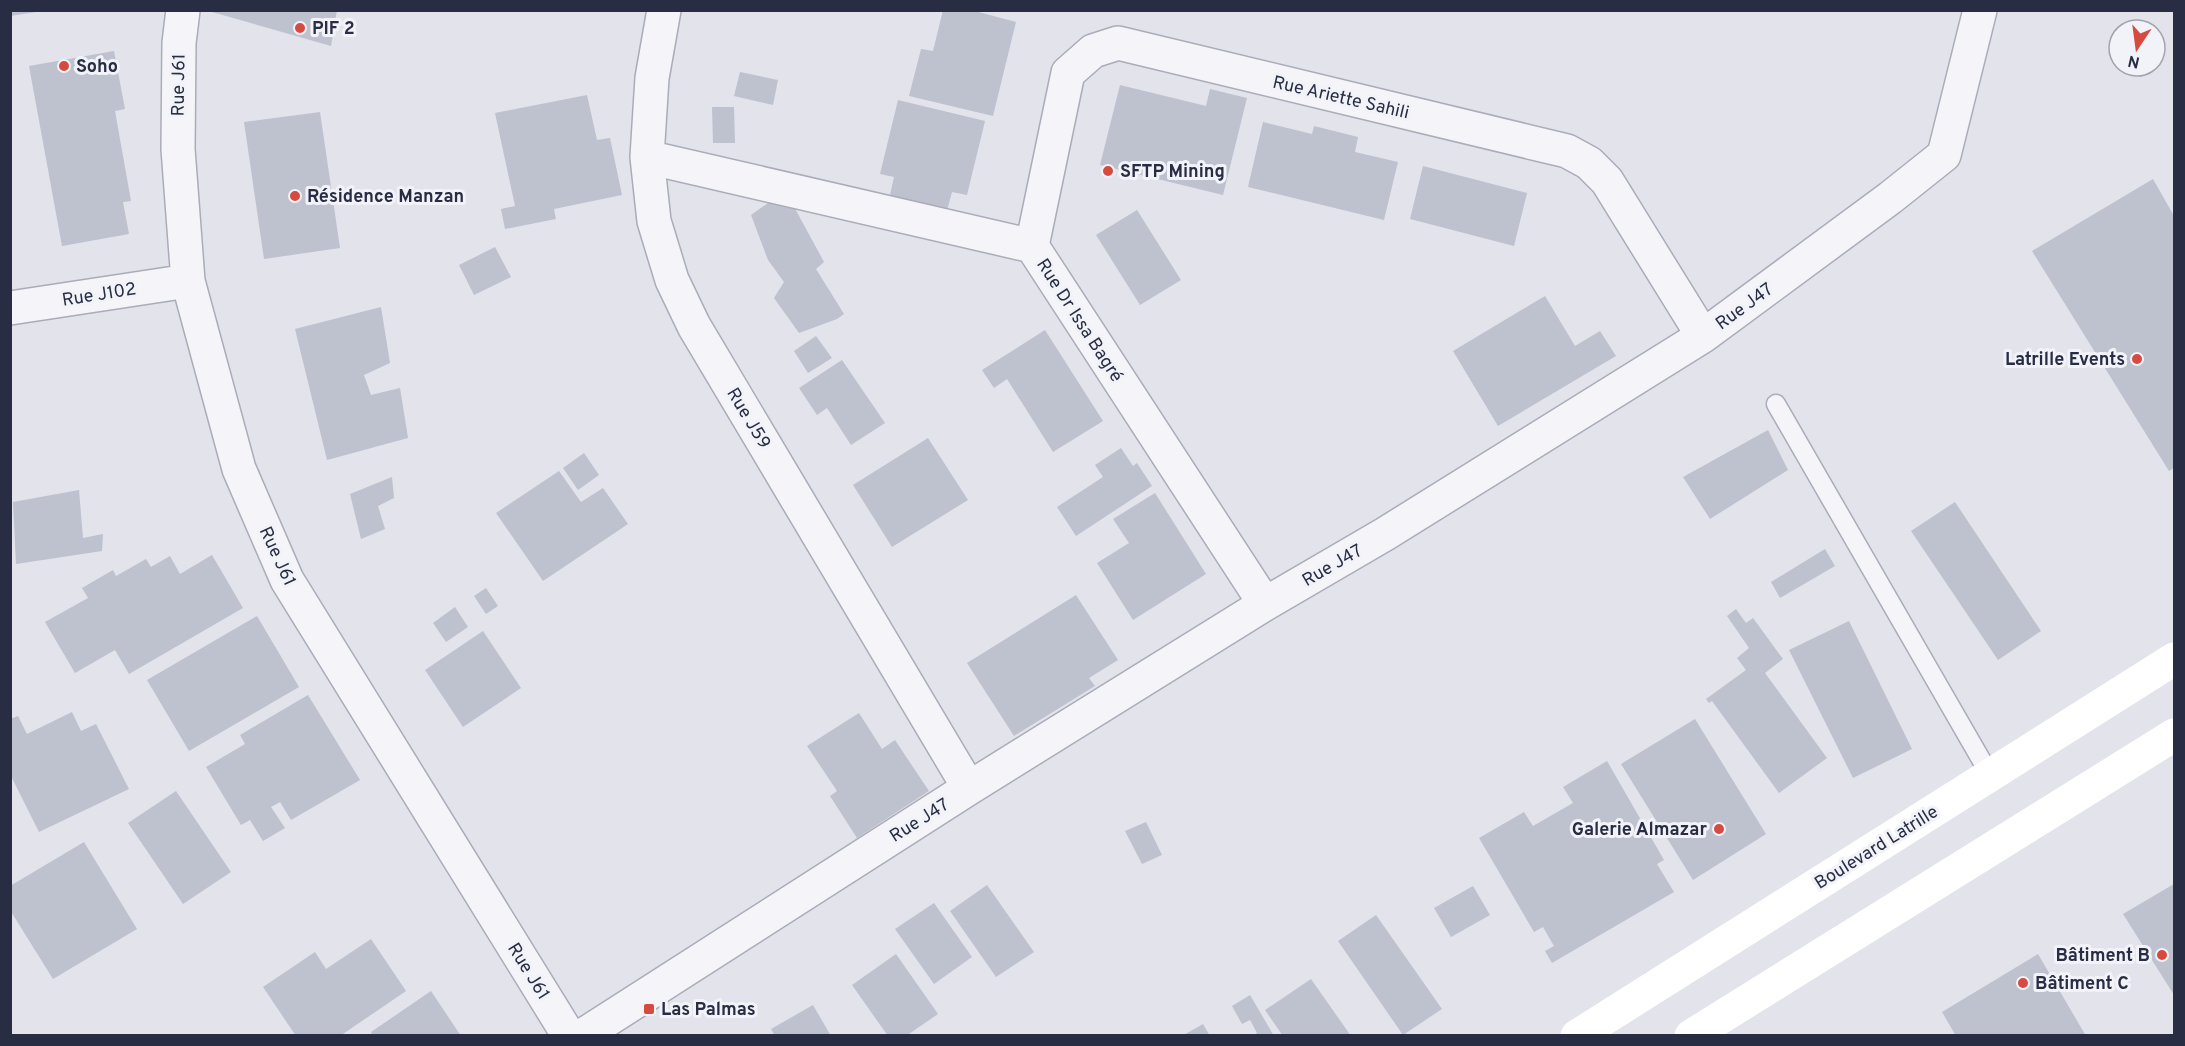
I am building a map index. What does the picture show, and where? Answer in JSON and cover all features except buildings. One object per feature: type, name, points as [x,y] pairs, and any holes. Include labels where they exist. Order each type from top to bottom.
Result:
[{"type":"main road","name":"Boulevard Latrille","points":[[1577,1035],[2175,659]]},
{"type":"main road","points":[[1691,1035],[2175,735]]},
{"type":"street","name":"Rue J61","points":[[183,10],[179,43],[178,149],[188,281],[239,469],[287,580],[568,1035]]},
{"type":"street","name":"Rue J59","points":[[664,10],[652,78],[647,157],[654,221],[672,280],[694,326],[969,788]]},
{"type":"street","name":"Rue J47","points":[[582,1035],[969,788],[1265,604],[1385,534],[1703,336],[1890,198],[1944,155],[1980,10]]},
{"type":"street","name":"Rue Ariette Sahili","points":[[1032,246],[1068,73],[1093,51],[1118,44],[1567,151],[1589,163],[1607,181],[1703,336]]},
{"type":"street","name":"Rue Dr Issa Bagré","points":[[647,157],[1032,246],[1265,604]]},
{"type":"street","name":"Rue J102","points":[[10,308],[188,281]]},
{"type":"lane","points":[[1776,404],[1990,775]]},
{"type":"place","name":"PIF 2","points":[[300,28]]},
{"type":"place","name":"Soho","points":[[64,66]]},
{"type":"place","name":"SFTP Mining","points":[[1108,171]]},
{"type":"place","name":"Résidence Manzan","points":[[295,196]]},
{"type":"place","name":"Latrille Events","points":[[2137,359]]},
{"type":"place","name":"Galerie Almazar","points":[[1719,829]]},
{"type":"place","name":"Bâtiment B","points":[[2162,955]]},
{"type":"place","name":"Bâtiment C","points":[[2023,983]]},
{"type":"place","name":"Las Palmas","points":[[649,1009]]}]
